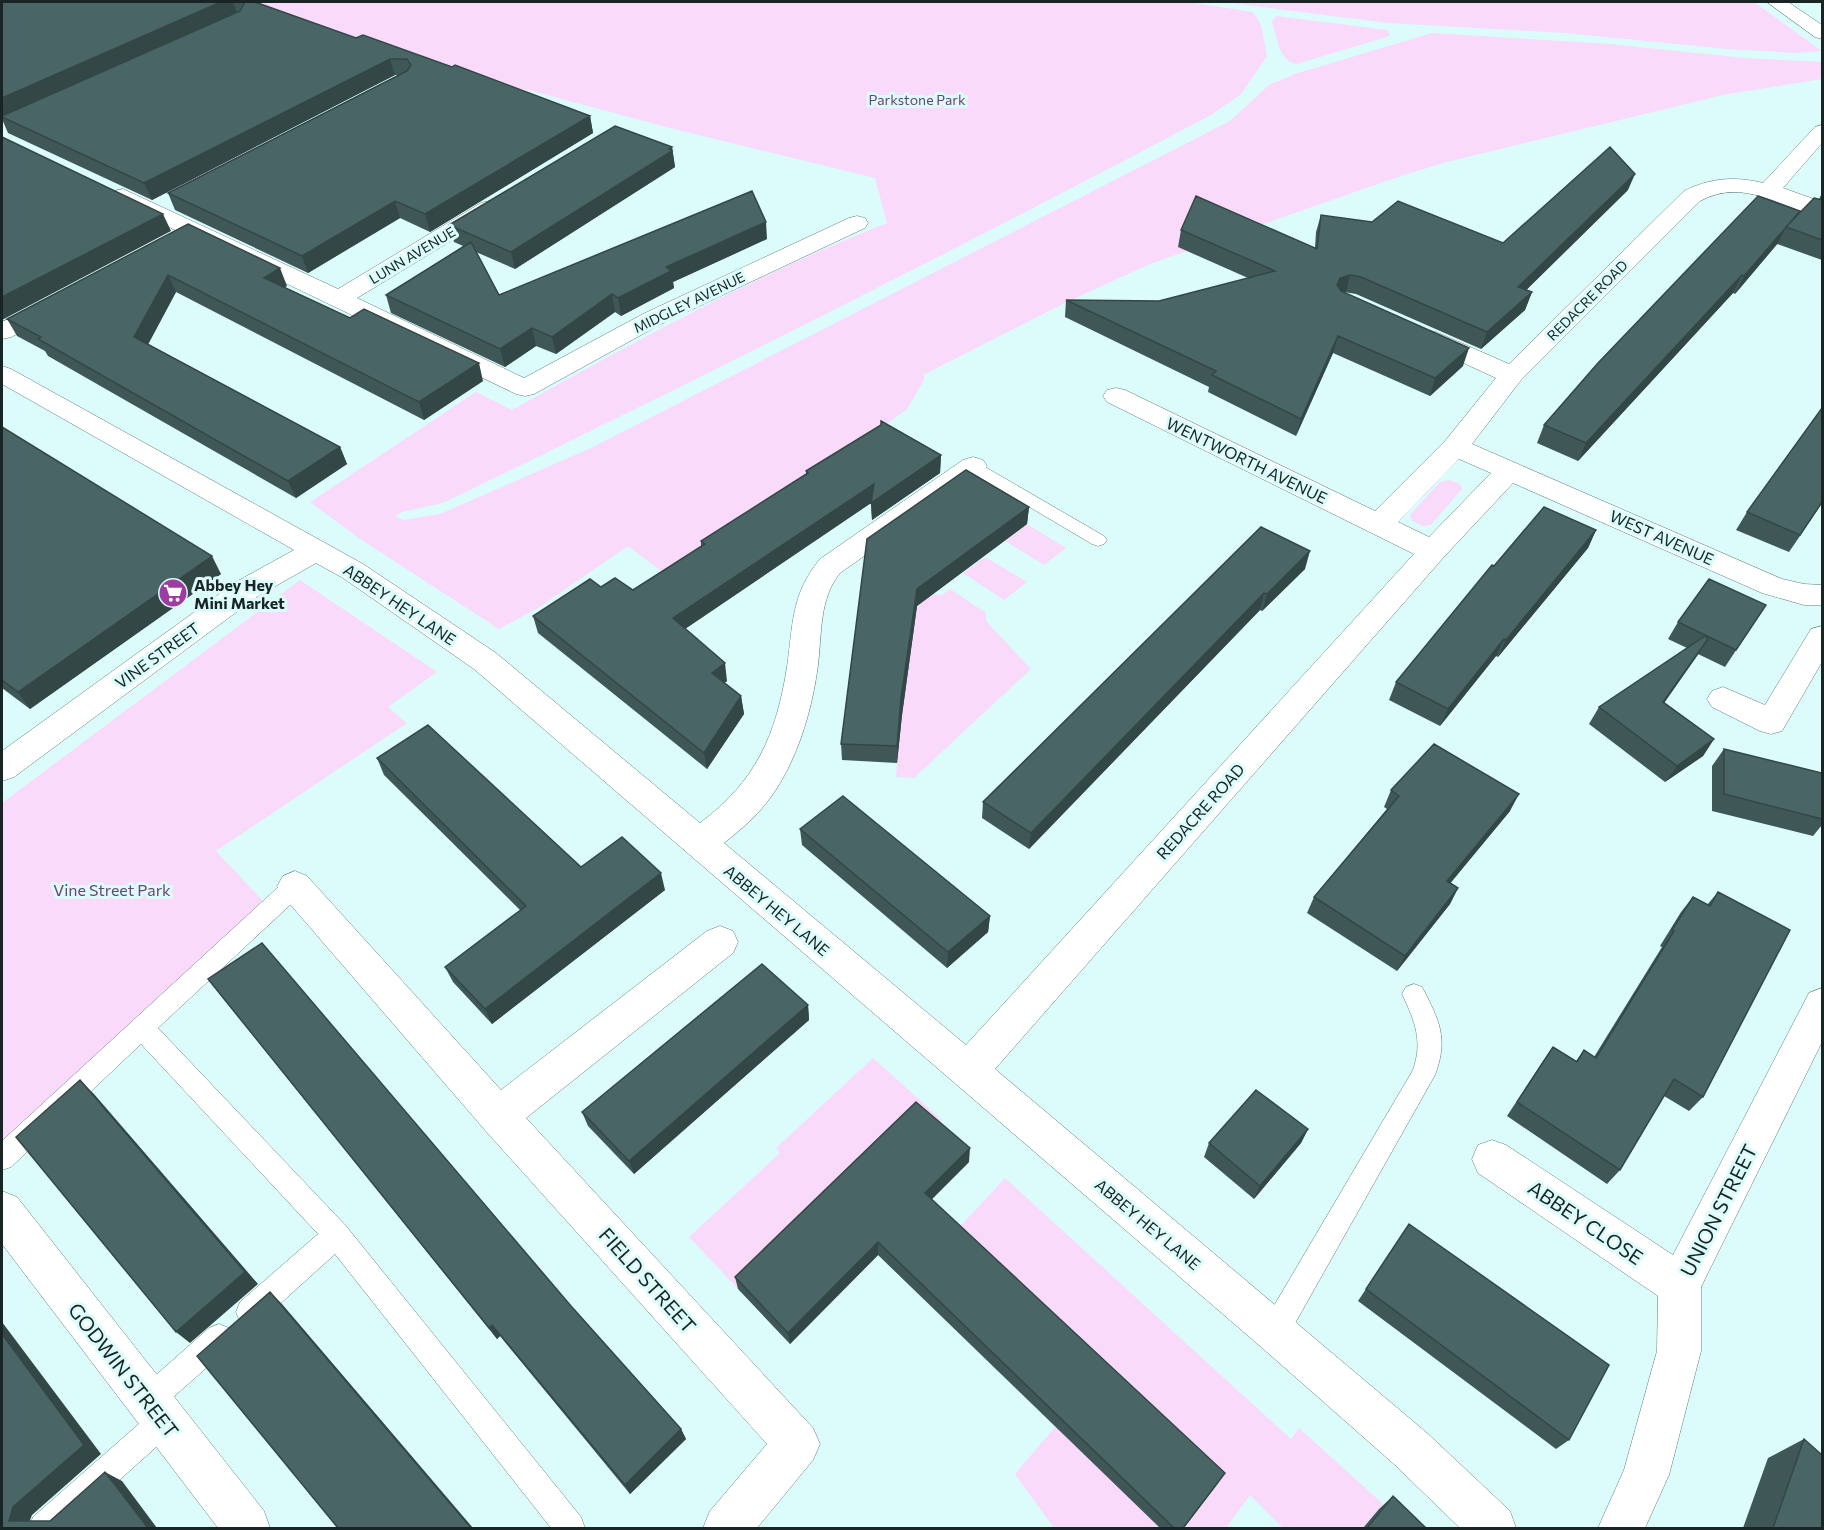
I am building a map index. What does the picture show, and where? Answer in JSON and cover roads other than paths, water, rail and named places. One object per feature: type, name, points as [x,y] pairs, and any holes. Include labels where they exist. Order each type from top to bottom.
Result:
[{"type":"street","points":[[1776,2],[1822,33]]},
{"type":"street","points":[[1768,191],[1822,131]]},
{"type":"street","points":[[99,185],[164,205],[184,235],[339,299]]},
{"type":"street","name":"REDACRE ROAD","points":[[1379,524],[1455,447],[1512,375],[1692,196],[1712,186],[1740,185],[1768,191],[1822,210]]},
{"type":"street","name":"LUNN AVENUE","points":[[339,299],[508,196]]},
{"type":"street","name":"MIDGLEY AVENUE","points":[[339,299],[525,388],[662,315],[857,224]]},
{"type":"street","points":[[2,332],[70,296]]},
{"type":"street","points":[[1408,329],[1512,375]]},
{"type":"street","name":"ABBEY HEY LANE","points":[[2,374],[318,550],[353,571],[485,661],[1275,1331],[1411,1449],[1493,1528]]},
{"type":"street","name":"WENTWORTH AVENUE","points":[[1116,396],[1379,524]]},
{"type":"street","points":[[1455,447],[1509,471]]},
{"type":"street","points":[[698,843],[746,804],[771,768],[800,679],[808,614],[821,574],[974,466]]},
{"type":"street","name":"REDACRE ROAD","points":[[968,1071],[1433,551],[1509,471]]},
{"type":"street","name":"WEST AVENUE","points":[[1509,471],[1772,585],[1821,602]]},
{"type":"street","points":[[1379,524],[1433,551]]},
{"type":"street","name":"VINE STREET","points":[[4,762],[247,589],[318,550]]},
{"type":"street","points":[[1723,699],[1771,722],[1822,637]]},
{"type":"street","name":"FIELD STREET","points":[[295,886],[498,1116],[797,1444],[727,1528]]},
{"type":"street","points":[[498,1116],[720,942]]},
{"type":"street","name":"UNION STREET","points":[[1622,1528],[1646,1475],[1679,1351],[1680,1285],[1822,1005]]},
{"type":"street","name":"ABBEY CLOSE","points":[[1492,1159],[1680,1285]]},
{"type":"street","name":"GODWIN STREET","points":[[2,1211],[247,1528]]},
{"type":"lane","points":[[974,466],[1098,540]]},
{"type":"lane","points":[[2,1158],[295,886]]},
{"type":"lane","points":[[1275,1331],[1424,1075],[1432,1055],[1429,1028],[1414,994]]},
{"type":"lane","points":[[142,1028],[337,1235],[570,1528]]},
{"type":"lane","points":[[44,1528],[156,1411],[337,1235]]},
{"type":"place","name":"Abbey Hey Mini Market","points":[[173,593]]},
{"type":"park label","name":"Parkstone Park","points":[[917,99]]},
{"type":"park label","name":"Vine Street Park","points":[[112,889]]}]
